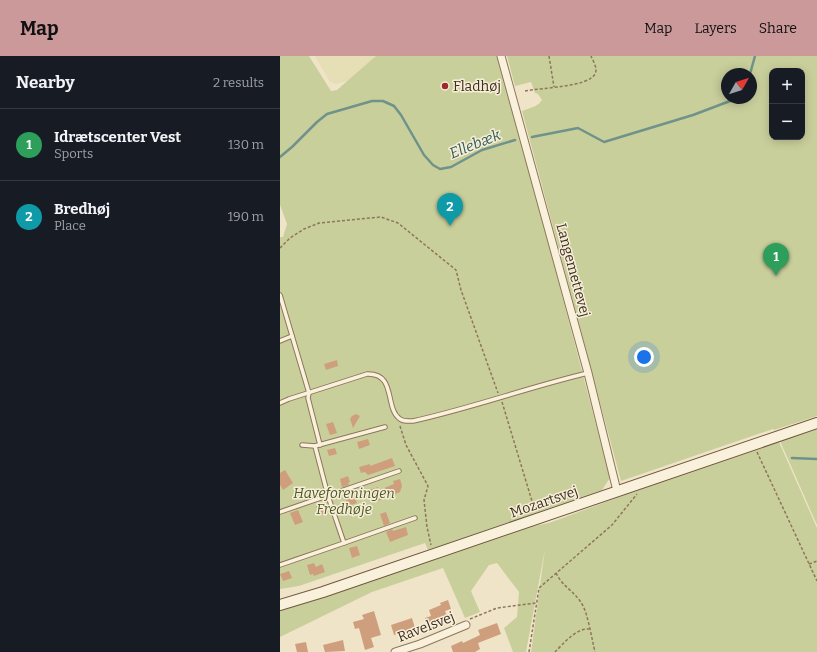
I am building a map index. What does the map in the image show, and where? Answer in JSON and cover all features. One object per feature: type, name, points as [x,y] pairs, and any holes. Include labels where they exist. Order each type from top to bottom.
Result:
[{"type":"street","name":"Langemettevej","points":[[501,56],[588,373],[617,491]]},
{"type":"street","name":"Mozartsvej","points":[[280,605],[323,592],[817,423]]},
{"type":"street","name":"Ravelsvej","points":[[395,652],[420,644],[466,625]]},
{"type":"lane","points":[[280,295],[309,393],[308,398],[320,445]]},
{"type":"lane","points":[[280,341],[292,336]]},
{"type":"lane","points":[[280,403],[368,374],[373,374],[379,376],[385,382],[395,414],[405,421],[413,421],[588,373]]},
{"type":"lane","points":[[302,445],[320,445],[385,427]]},
{"type":"lane","points":[[315,446],[328,496],[344,543]]},
{"type":"lane","points":[[280,512],[399,471]]},
{"type":"lane","points":[[280,564],[415,518]]},
{"type":"path","points":[[549,56],[554,88]]},
{"type":"path","points":[[525,91],[537,88],[554,88],[584,82],[595,74],[596,68],[591,56]]},
{"type":"path","points":[[280,248],[290,238],[304,229],[318,223],[381,217],[398,223],[456,270],[461,290],[500,398],[537,519]]},
{"type":"path","points":[[399,418],[406,444],[428,486],[424,500],[425,511],[430,541],[435,554]]},
{"type":"path","points":[[754,445],[817,581]]},
{"type":"path","points":[[529,652],[539,588],[612,525],[636,494],[644,492]]},
{"type":"path","points":[[809,564],[817,561]]},
{"type":"path","points":[[556,573],[562,583],[585,609],[595,652]]},
{"type":"path","points":[[466,625],[470,619],[497,608],[536,603]]},
{"type":"path","points":[[555,652],[579,631],[589,629]]},
{"type":"shaded area","points":[[315,56],[376,56],[348,81],[336,84],[330,82]]},
{"type":"green space","name":"Haveforeningen Fredhøje","points":[[280,56],[309,56],[331,91],[337,90],[376,56],[497,56],[527,162],[610,478],[602,490],[428,550],[425,543],[299,586],[280,589],[280,237],[283,237],[287,224],[280,205]]},
{"type":"green space","points":[[507,56],[817,56],[817,416],[774,430],[773,429],[621,481],[522,111],[536,106],[542,100],[538,94],[535,93],[531,82],[515,86]]},
{"type":"green space","points":[[817,429],[817,525],[780,441]]},
{"type":"green space","points":[[779,442],[817,528],[817,652],[531,652],[545,549],[526,652],[513,652],[504,628],[517,617],[519,592],[497,563],[489,565],[471,591],[480,612],[465,618],[443,568],[372,592],[280,637],[280,609],[528,527],[549,523],[662,481]]},
{"type":"building","points":[[337,360],[338,366],[326,370],[324,364]]},
{"type":"building","points":[[356,414],[360,416],[353,428],[350,419]]},
{"type":"building","points":[[333,422],[337,433],[330,435],[326,424]]},
{"type":"building","points":[[368,439],[370,445],[359,449],[357,442]]},
{"type":"building","points":[[335,448],[337,454],[329,456],[327,450]]},
{"type":"building","points":[[392,458],[395,466],[368,475],[365,472],[361,473],[359,467],[370,464],[370,466]]},
{"type":"building","points":[[285,470],[293,483],[283,490],[280,485],[280,473]]},
{"type":"building","points":[[348,476],[350,482],[348,483],[349,485],[342,487],[340,479]]},
{"type":"building","points":[[400,479],[402,486],[400,492],[373,503],[369,490],[378,487],[379,490],[394,484],[393,481]]},
{"type":"building","points":[[352,491],[357,503],[348,506],[344,493]]},
{"type":"building","points":[[324,503],[328,512],[320,515],[316,506]]},
{"type":"building","points":[[298,510],[303,522],[295,525],[290,513]]},
{"type":"building","points":[[386,512],[390,523],[384,526],[380,514]]},
{"type":"building","points":[[406,527],[408,535],[390,542],[386,532],[392,529],[393,531]]},
{"type":"building","points":[[357,546],[360,555],[352,558],[349,548]]},
{"type":"building","points":[[314,563],[316,567],[322,564],[325,572],[314,576],[313,574],[310,575],[307,565]]},
{"type":"building","points":[[289,571],[292,578],[283,581],[280,574]]},
{"type":"building","points":[[448,600],[451,609],[445,611],[449,621],[429,629],[425,618],[431,616],[429,610]]},
{"type":"building","points":[[374,611],[381,635],[371,638],[374,647],[365,650],[359,628],[355,629],[353,622],[364,619],[362,615]]},
{"type":"building","points":[[412,618],[415,628],[394,635],[391,625]]},
{"type":"building","points":[[497,623],[501,634],[478,643],[480,649],[475,652],[453,652],[451,646],[462,641],[463,643],[480,635],[478,630]]},
{"type":"building","points":[[343,640],[345,651],[325,652],[323,645]]},
{"type":"building","points":[[306,642],[308,652],[297,652],[295,644]]},
{"type":"waterway","name":"Ellebæk","points":[[752,68],[755,56]]},
{"type":"waterway","name":"Ellebæk","points":[[280,157],[327,114],[372,101],[383,101],[394,106],[401,115],[424,155],[433,165],[440,169],[451,167],[482,150],[515,140]]},
{"type":"waterway","name":"Ellebæk","points":[[532,137],[578,128],[604,142],[693,115],[722,104]]},
{"type":"waterway","points":[[792,458],[817,459]]},
{"type":"place","name":"Fladhøj","points":[[445,86]]},
{"type":"place","name":"Bredhøj","points":[[450,226]]},
{"type":"place","name":"Idrætscenter Vest","points":[[776,276]]}]
